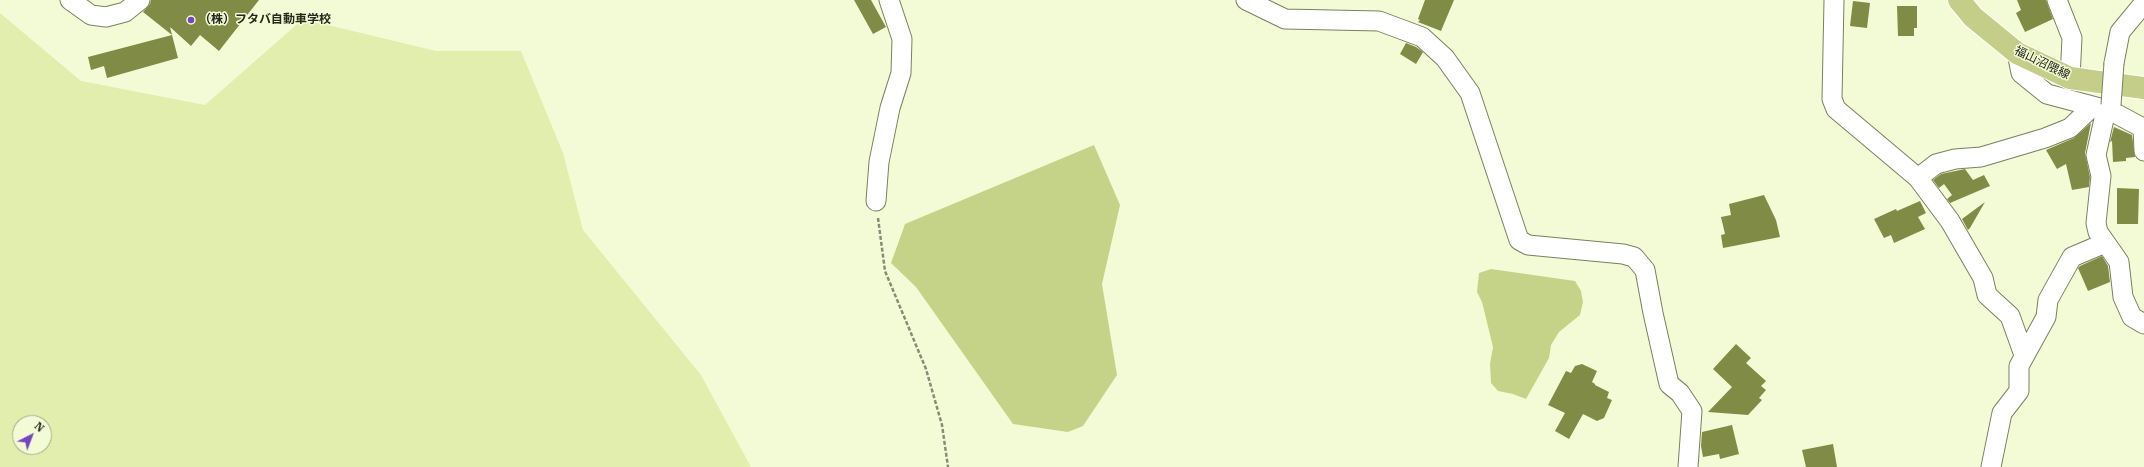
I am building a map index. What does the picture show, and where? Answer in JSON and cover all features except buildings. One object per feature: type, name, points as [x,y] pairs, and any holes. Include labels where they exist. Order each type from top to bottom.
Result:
[{"type":"main road","name":"福山沼隈線","points":[[1959,0],[1973,17],[2017,53],[2070,78],[2144,88]]},
{"type":"street","points":[[70,0],[91,15],[106,17],[125,12],[140,0]]},
{"type":"street","points":[[876,201],[879,162],[890,108],[901,73],[902,39],[889,0]]},
{"type":"street","points":[[1246,0],[1285,20],[1379,21],[1422,37],[1445,58],[1470,93],[1519,240],[1528,245],[1623,254],[1634,258],[1645,270],[1652,313],[1669,384],[1680,393],[1692,411],[1688,467]]},
{"type":"street","points":[[1834,0],[1832,99],[1836,109],[1918,178],[1957,234],[1983,278],[1987,295],[2010,316],[2024,356]]},
{"type":"street","points":[[2057,0],[2072,38],[2070,78]]},
{"type":"street","points":[[2144,3],[2120,32],[2096,155],[2101,176],[2096,223],[2099,235],[2119,262],[2124,296],[2132,316],[2144,324]]},
{"type":"street","points":[[2017,53],[2021,73],[2047,94],[2105,108],[2143,128],[2144,151]]},
{"type":"street","points":[[1918,178],[1936,164],[1955,159],[1981,157],[2045,138],[2070,128],[2105,108]]},
{"type":"street","points":[[1991,467],[2002,413],[2019,391],[2019,366],[2046,316],[2048,300],[2072,257],[2105,243]]},
{"type":"path","points":[[876,201],[885,271],[926,369],[942,425],[948,467]]},
{"type":"shaded area","points":[[0,13],[81,81],[205,105],[303,19],[436,51],[521,51],[563,153],[583,230],[701,375],[751,467],[0,467]]},
{"type":"shaded area","points":[[1094,145],[1120,205],[1102,284],[1117,375],[1083,426],[1068,432],[1013,424],[916,287],[891,263],[905,224]]},
{"type":"shaded area","points":[[1491,269],[1575,281],[1581,291],[1583,302],[1580,315],[1559,332],[1551,345],[1549,358],[1526,399],[1513,394],[1498,391],[1491,383],[1490,364],[1493,347],[1482,302],[1477,292],[1479,273]]},
{"type":"place","name":"（株）フタバ自動車学校","points":[[191,20]]}]
